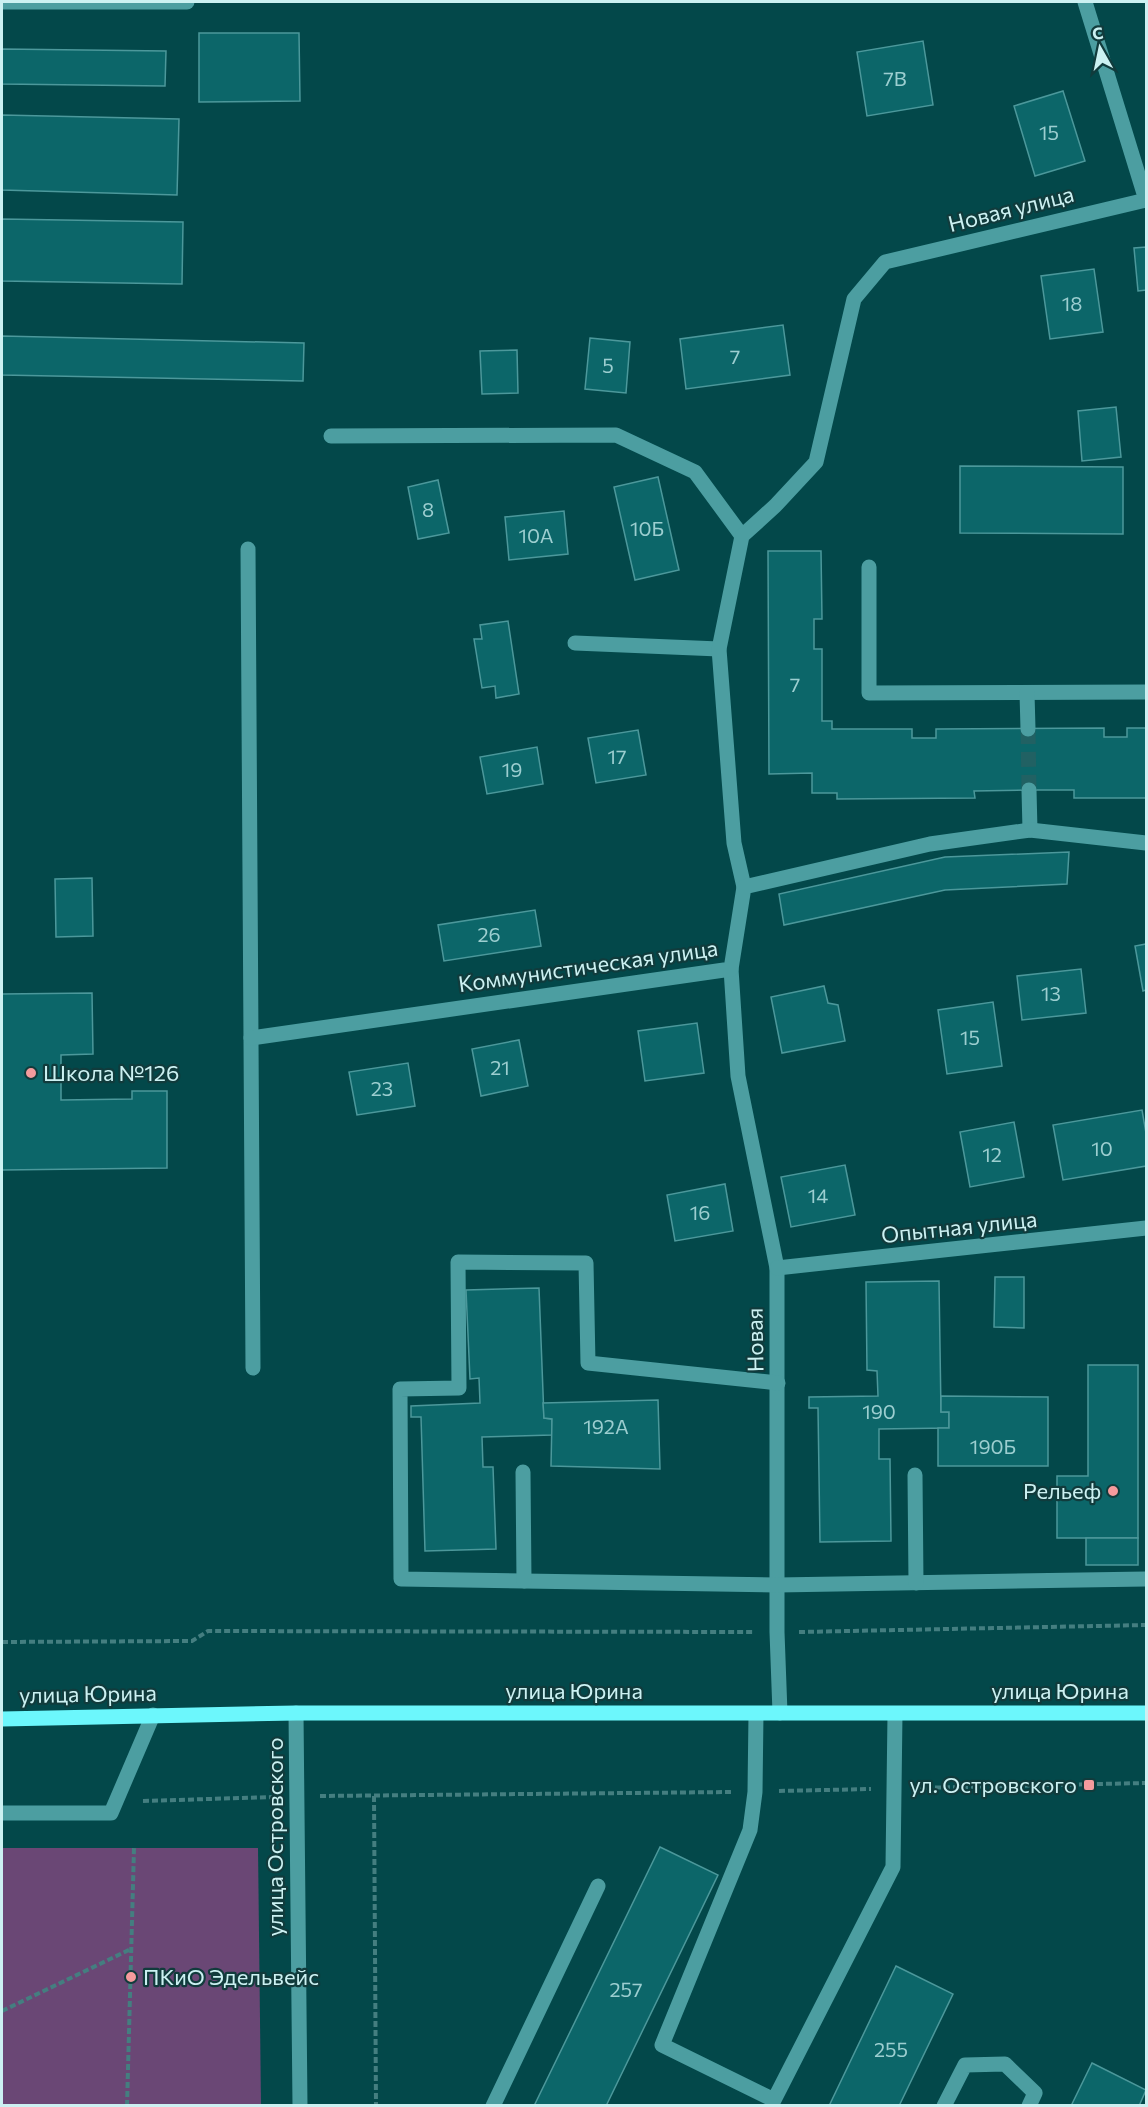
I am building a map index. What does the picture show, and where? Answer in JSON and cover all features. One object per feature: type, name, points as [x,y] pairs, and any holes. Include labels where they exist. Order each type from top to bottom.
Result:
[{"type":"main road","name":"улица Юрина","points":[[2,1719],[296,1713],[1146,1713]]},
{"type":"street","points":[[2,2],[187,2]]},
{"type":"street","points":[[1085,2],[1146,200]]},
{"type":"street","name":"Новая улица","points":[[742,536],[775,506],[816,462],[854,299],[885,262],[1146,200]]},
{"type":"street","points":[[331,436],[616,435],[695,472],[742,536],[719,649],[734,843],[744,887],[930,844],[1030,831],[1146,843]]},
{"type":"street","points":[[248,549],[253,1368]]},
{"type":"street","points":[[869,567],[869,693],[1146,692]]},
{"type":"street","points":[[575,643],[719,649]]},
{"type":"street","points":[[1027,693],[1028,729]]},
{"type":"street","points":[[1029,790],[1030,831]]},
{"type":"street","name":"Коммунистическая улица","points":[[251,1038],[731,969],[744,887]]},
{"type":"street","name":"Новая","points":[[731,969],[738,1076],[777,1268],[777,1632],[780,1713]]},
{"type":"street","name":"Опытная улица","points":[[777,1268],[1146,1228]]},
{"type":"street","points":[[778,1383],[588,1363],[586,1263],[458,1262],[459,1388],[400,1389],[401,1579],[777,1585],[1146,1579]]},
{"type":"street","points":[[523,1472],[524,1581]]},
{"type":"street","points":[[915,1475],[916,1583]]},
{"type":"street","name":"улица Островского","points":[[296,1713],[300,2106]]},
{"type":"street","points":[[756,1714],[755,1792],[750,1830],[662,2045],[774,2100],[893,1867],[895,1714]]},
{"type":"street","points":[[2,1813],[111,1813],[153,1715]]},
{"type":"street","points":[[493,2106],[598,1886]]},
{"type":"street","points":[[944,2106],[965,2065],[995,2064],[1005,2064],[1035,2093],[1029,2106]]},
{"type":"path","points":[[2,1642],[192,1641],[208,1631],[777,1632],[1146,1625]]},
{"type":"path","points":[[117,1802],[1146,1783]]},
{"type":"path","points":[[374,1796],[376,2106]]},
{"type":"path","points":[[128,2106],[134,1848]]},
{"type":"path","points":[[2,2011],[131,1949]]},
{"type":"shaded area","name":"ПКиО Эдельвейс","points":[[2,1848],[258,1848],[261,2105],[2,2105]]},
{"type":"building","points":[[199,33],[299,33],[300,101],[199,102]]},
{"type":"building","points":[[923,41],[933,105],[867,116],[857,52]]},
{"type":"building","points":[[2,49],[166,51],[165,86],[2,84]]},
{"type":"building","points":[[1063,91],[1085,161],[1035,176],[1014,106]]},
{"type":"building","points":[[2,115],[179,119],[177,195],[2,190]]},
{"type":"building","points":[[2,219],[183,222],[182,284],[2,281]]},
{"type":"building","points":[[1146,247],[1146,290],[1138,291],[1134,248]]},
{"type":"building","points":[[1094,269],[1103,332],[1050,339],[1041,276]]},
{"type":"building","points":[[783,325],[790,375],[686,389],[680,339]]},
{"type":"building","points":[[2,336],[304,343],[303,381],[2,375]]},
{"type":"building","points":[[590,338],[630,342],[626,393],[585,389]]},
{"type":"building","points":[[517,350],[518,393],[482,394],[480,351]]},
{"type":"building","points":[[1116,407],[1121,457],[1082,461],[1078,411]]},
{"type":"building","points":[[960,466],[1123,467],[1123,534],[960,533]]},
{"type":"building","points":[[658,477],[679,570],[635,580],[614,487]]},
{"type":"building","points":[[438,480],[449,533],[418,539],[408,487]]},
{"type":"building","points":[[564,511],[568,554],[509,560],[505,517]]},
{"type":"building","points":[[768,551],[821,551],[822,619],[814,619],[814,649],[822,649],[822,721],[832,721],[832,729],[912,729],[912,738],[936,738],[936,729],[1104,728],[1104,737],[1127,737],[1127,728],[1146,728],[1146,798],[1074,798],[1074,790],[1029,790],[974,791],[975,798],[837,799],[837,793],[812,793],[812,773],[769,774]]},
{"type":"building","points":[[508,621],[519,694],[496,698],[495,686],[482,688],[474,639],[482,639],[480,625]]},
{"type":"building","points":[[638,730],[646,775],[596,783],[588,738]]},
{"type":"building","points":[[537,747],[543,784],[487,794],[480,757]]},
{"type":"building","points":[[1069,852],[1067,884],[945,890],[784,925],[779,894],[945,857]]},
{"type":"building","points":[[92,878],[93,936],[56,937],[55,879]]},
{"type":"building","points":[[535,910],[541,946],[444,961],[438,925]]},
{"type":"building","points":[[1146,944],[1146,990],[1143,991],[1135,946]]},
{"type":"building","points":[[1081,969],[1086,1013],[1022,1020],[1017,976]]},
{"type":"building","points":[[824,986],[828,1003],[838,1005],[845,1041],[782,1053],[771,997]]},
{"type":"building","name":"Школа №126","points":[[92,993],[93,1054],[61,1055],[61,1100],[132,1099],[132,1091],[167,1091],[167,1168],[2,1170],[2,994]]},
{"type":"building","points":[[993,1002],[1002,1066],[947,1074],[938,1010]]},
{"type":"building","points":[[697,1023],[704,1073],[645,1081],[638,1031]]},
{"type":"building","points":[[519,1040],[528,1086],[481,1096],[472,1049]]},
{"type":"building","points":[[408,1063],[415,1106],[357,1115],[349,1072]]},
{"type":"building","points":[[1142,1110],[1146,1133],[1146,1166],[1063,1180],[1053,1125]]},
{"type":"building","points":[[1014,1122],[1024,1177],[970,1187],[960,1132]]},
{"type":"building","points":[[845,1165],[855,1215],[791,1227],[781,1177]]},
{"type":"building","points":[[725,1184],[733,1231],[675,1241],[667,1195]]},
{"type":"building","points":[[995,1277],[1024,1277],[1024,1328],[994,1327]]},
{"type":"building","points":[[939,1281],[941,1412],[949,1412],[949,1428],[879,1429],[879,1459],[890,1459],[891,1541],[820,1542],[818,1408],[809,1408],[809,1397],[878,1396],[877,1371],[867,1370],[866,1282]]},
{"type":"building","points":[[539,1288],[544,1418],[552,1419],[552,1435],[482,1437],[483,1467],[493,1467],[496,1549],[425,1551],[421,1417],[411,1417],[411,1406],[480,1403],[479,1378],[470,1379],[466,1290]]},
{"type":"building","points":[[1088,1365],[1138,1365],[1138,1538],[1057,1538],[1057,1476],[1088,1476]]},
{"type":"building","points":[[941,1396],[1048,1397],[1048,1466],[938,1466],[938,1428],[949,1428],[949,1412],[941,1412]]},
{"type":"building","points":[[658,1400],[660,1469],[551,1466],[552,1419],[544,1418],[543,1403]]},
{"type":"building","points":[[1086,1538],[1138,1538],[1138,1565],[1086,1565]]},
{"type":"building","points":[[660,1847],[718,1875],[606,2106],[534,2106]]},
{"type":"building","points":[[896,1966],[953,1994],[899,2106],[829,2106]]},
{"type":"building","points":[[1092,2063],[1146,2090],[1139,2106],[1071,2106]]},
{"type":"tunnel","points":[[1028,729],[1029,790]]},
{"type":"place","name":"Школа №126","points":[[31,1073]]},
{"type":"place","name":"Рельеф","points":[[1113,1491]]},
{"type":"place","name":"ул. Островского","points":[[1089,1785]]},
{"type":"place","name":"ПКиО Эдельвейс","points":[[131,1977]]}]
